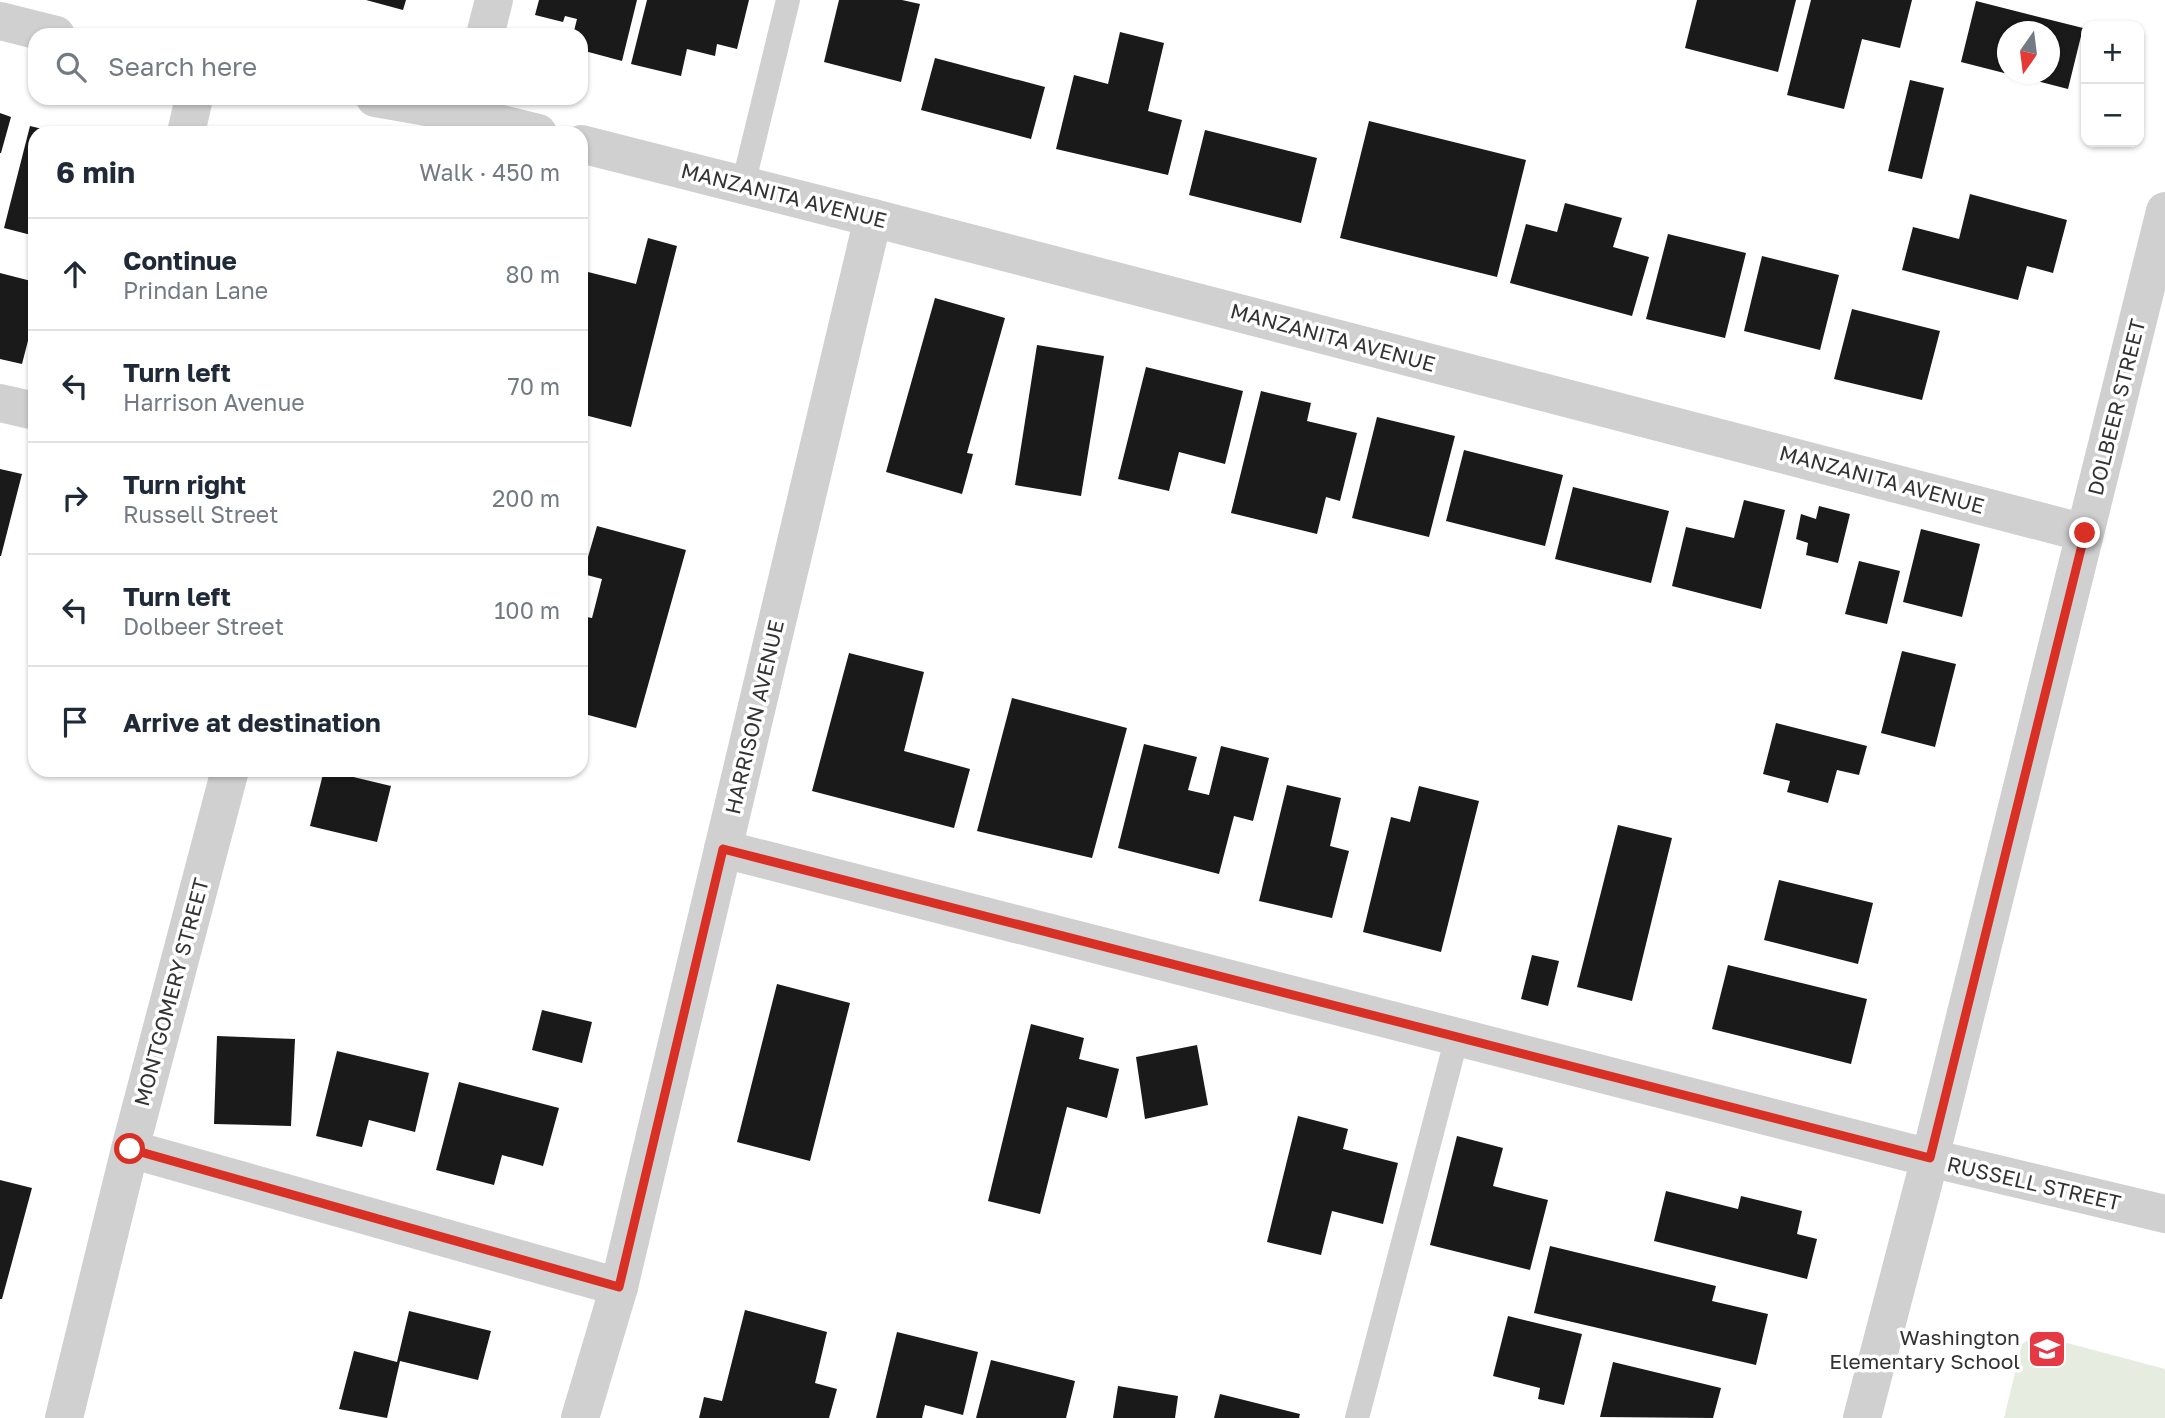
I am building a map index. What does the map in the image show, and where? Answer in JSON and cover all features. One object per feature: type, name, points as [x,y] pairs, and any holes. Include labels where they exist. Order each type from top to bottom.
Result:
[{"type":"street","points":[[487,28],[494,0]]},
{"type":"street","points":[[0,21],[28,28]]},
{"type":"street","points":[[188,126],[192,105]]},
{"type":"street","points":[[468,106],[520,126]]},
{"type":"street","name":"MANZANITA AVENUE","points":[[588,146],[2085,533]]},
{"type":"street","name":"DOLBEER STREET","points":[[1862,1418],[1930,1158],[2165,211]]},
{"type":"street","name":"HARRISON AVENUE","points":[[580,1418],[619,1287],[873,218]]},
{"type":"street","points":[[0,402],[28,409]]},
{"type":"street","name":"MONTGOMERY STREET","points":[[64,1418],[130,1149],[228,777]]},
{"type":"street","name":"RUSSELL STREET","points":[[723,849],[1930,1158],[2165,1214]]},
{"type":"street","points":[[130,1149],[619,1287]]},
{"type":"lane","points":[[743,185],[788,0]]},
{"type":"lane","points":[[1357,1418],[1457,1037]]},
{"type":"shaded area","points":[[2037,1335],[2165,1369],[2165,1418],[2004,1418],[2022,1344]]},
{"type":"building","points":[[366,0],[406,0],[403,10]]},
{"type":"building","points":[[539,0],[637,0],[622,61],[588,52],[588,28],[575,28],[577,19],[565,16],[563,22],[535,15]]},
{"type":"building","points":[[647,0],[749,0],[737,49],[717,44],[715,56],[687,49],[681,76],[631,64]]},
{"type":"building","points":[[839,0],[902,0],[920,4],[901,82],[824,62]]},
{"type":"building","points":[[1697,0],[1796,0],[1778,72],[1685,48]]},
{"type":"building","points":[[1811,0],[1912,0],[1900,48],[1862,39],[1844,109],[1787,95]]},
{"type":"building","points":[[1976,1],[2055,21],[1997,21],[1997,71],[1961,62]]},
{"type":"building","points":[[2060,22],[2081,27],[2068,89],[2049,84],[2060,84]]},
{"type":"building","points":[[1120,32],[1164,43],[1148,111],[1182,120],[1168,175],[1056,149],[1074,75],[1108,84]]},
{"type":"building","points":[[935,58],[1045,87],[1031,139],[921,110]]},
{"type":"building","points":[[1910,80],[1944,88],[1922,179],[1888,171]]},
{"type":"building","points":[[0,113],[11,117],[1,153],[0,153]]},
{"type":"building","points":[[1369,121],[1526,160],[1497,277],[1340,238]]},
{"type":"building","points":[[1205,130],[1317,158],[1301,223],[1189,195]]},
{"type":"building","points":[[28,134],[28,234],[4,228]]},
{"type":"building","points":[[1970,194],[2067,220],[2053,273],[2027,266],[2018,300],[1902,270],[1913,227],[1959,239]]},
{"type":"building","points":[[1565,203],[1622,218],[1613,247],[1649,257],[1632,316],[1510,283],[1526,224],[1557,232]]},
{"type":"building","points":[[1668,234],[1746,253],[1725,338],[1646,319]]},
{"type":"building","points":[[648,238],[677,246],[631,427],[588,416],[588,272],[636,284]]},
{"type":"building","points":[[1762,256],[1839,275],[1820,350],[1744,331]]},
{"type":"building","points":[[0,273],[28,280],[28,341],[22,364],[0,359]]},
{"type":"building","points":[[935,298],[1005,318],[967,453],[973,454],[962,494],[886,472]]},
{"type":"building","points":[[1852,309],[1940,331],[1922,400],[1834,379]]},
{"type":"building","points":[[1037,345],[1104,356],[1081,496],[1015,485]]},
{"type":"building","points":[[1146,367],[1243,391],[1225,464],[1179,452],[1169,491],[1118,479]]},
{"type":"building","points":[[1261,391],[1311,403],[1307,421],[1357,433],[1340,501],[1326,497],[1317,534],[1231,513]]},
{"type":"building","points":[[1377,417],[1455,436],[1429,537],[1352,518]]},
{"type":"building","points":[[1464,450],[1563,475],[1545,546],[1446,521]]},
{"type":"building","points":[[0,469],[22,474],[1,556],[0,556]]},
{"type":"building","points":[[1573,487],[1669,511],[1651,583],[1555,559]]},
{"type":"building","points":[[1744,500],[1785,510],[1761,609],[1672,586],[1686,527],[1734,538]]},
{"type":"building","points":[[1819,506],[1850,514],[1838,563],[1806,555],[1808,543],[1796,539],[1801,514],[1816,519]]},
{"type":"building","points":[[597,526],[686,550],[636,728],[588,715],[588,617],[592,618],[602,579],[588,575],[588,557]]},
{"type":"building","points":[[1921,529],[1980,544],[1962,617],[1903,602]]},
{"type":"building","points":[[1859,561],[1900,571],[1887,624],[1845,614]]},
{"type":"building","points":[[1902,651],[1956,664],[1935,747],[1881,733]]},
{"type":"building","points":[[849,653],[924,672],[904,751],[970,769],[954,828],[812,791]]},
{"type":"building","points":[[1012,698],[1127,728],[1092,858],[977,831]]},
{"type":"building","points":[[1776,723],[1867,746],[1859,775],[1837,770],[1828,803],[1787,792],[1790,781],[1763,774]]},
{"type":"building","points":[[1144,744],[1197,757],[1188,790],[1209,795],[1221,746],[1269,758],[1253,821],[1234,816],[1219,874],[1118,848]]},
{"type":"building","points":[[322,777],[353,777],[391,786],[377,842],[310,826]]},
{"type":"building","points":[[1287,785],[1341,798],[1330,846],[1349,851],[1332,918],[1259,901]]},
{"type":"building","points":[[1419,786],[1479,801],[1441,952],[1363,932],[1391,817],[1410,822]]},
{"type":"building","points":[[1618,825],[1672,838],[1632,1001],[1577,987]]},
{"type":"building","points":[[1779,880],[1873,903],[1858,964],[1764,940]]},
{"type":"building","points":[[1532,955],[1559,961],[1548,1006],[1521,999]]},
{"type":"building","points":[[1728,965],[1867,999],[1851,1064],[1712,1029]]},
{"type":"building","points":[[777,984],[850,1003],[810,1161],[737,1142]]},
{"type":"building","points":[[542,1010],[592,1022],[582,1063],[532,1050]]},
{"type":"building","points":[[1031,1024],[1084,1038],[1079,1059],[1119,1069],[1107,1118],[1067,1107],[1040,1214],[988,1201]]},
{"type":"building","points":[[217,1036],[295,1039],[291,1126],[214,1124]]},
{"type":"building","points":[[1197,1045],[1208,1105],[1145,1119],[1136,1057]]},
{"type":"building","points":[[337,1051],[429,1073],[415,1132],[369,1120],[362,1147],[316,1136]]},
{"type":"building","points":[[459,1082],[559,1108],[543,1166],[502,1155],[494,1185],[436,1170]]},
{"type":"building","points":[[1298,1116],[1348,1129],[1343,1149],[1398,1163],[1383,1224],[1332,1211],[1321,1255],[1267,1242]]},
{"type":"building","points":[[1457,1136],[1503,1148],[1493,1186],[1548,1200],[1530,1270],[1430,1245]]},
{"type":"building","points":[[0,1180],[32,1188],[2,1299],[0,1299]]},
{"type":"building","points":[[1666,1191],[1738,1209],[1741,1196],[1802,1211],[1797,1234],[1817,1239],[1807,1279],[1654,1241]]},
{"type":"building","points":[[1550,1246],[1716,1286],[1712,1301],[1768,1314],[1756,1365],[1534,1313]]},
{"type":"building","points":[[745,1310],[827,1332],[815,1383],[837,1389],[829,1418],[699,1418],[704,1397],[722,1401]]},
{"type":"building","points":[[409,1311],[491,1331],[478,1380],[400,1361],[387,1418],[339,1409],[354,1351],[397,1362]]},
{"type":"building","points":[[1508,1316],[1582,1334],[1564,1405],[1538,1399],[1540,1388],[1493,1376]]},
{"type":"building","points":[[897,1332],[978,1352],[963,1415],[925,1405],[922,1418],[876,1418]]},
{"type":"building","points":[[991,1360],[1075,1381],[1066,1418],[976,1418]]},
{"type":"building","points":[[1613,1362],[1721,1388],[1713,1418],[1600,1417]]},
{"type":"building","points":[[1118,1386],[1178,1396],[1175,1418],[1113,1418]]},
{"type":"building","points":[[1220,1394],[1300,1414],[1299,1418],[1214,1418]]},
{"type":"place","name":"Washington Elementary School","points":[[2047,1349]]},
{"type":"route","points":[[130,1149],[619,1287],[723,849],[1930,1158],[2085,533]]}]
